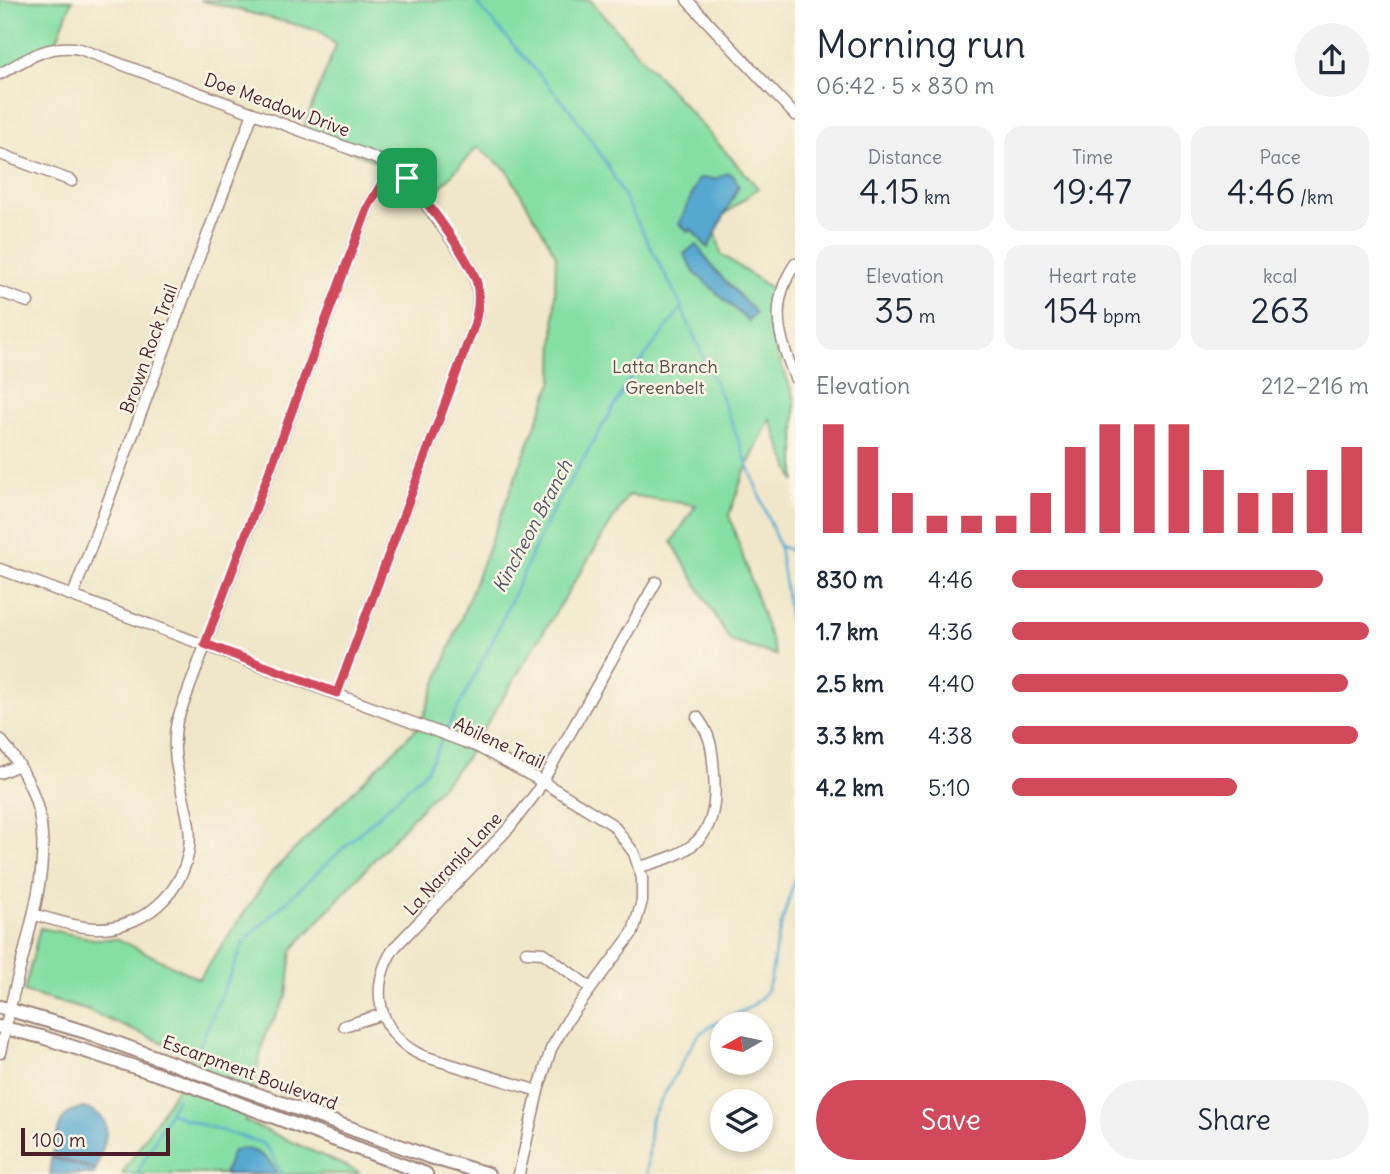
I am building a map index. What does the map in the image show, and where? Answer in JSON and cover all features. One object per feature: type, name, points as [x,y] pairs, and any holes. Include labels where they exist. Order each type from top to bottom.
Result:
[{"type":"main road","name":"Escarpment Boulevard","points":[[5,1008],[77,1029],[430,1157],[488,1174]]},
{"type":"main road","name":"Escarpment Boulevard","points":[[2,1027],[77,1047],[189,1085],[426,1174]]},
{"type":"street","points":[[687,0],[795,115]]},
{"type":"street","name":"Doe Meadow Drive","points":[[0,74],[45,50],[72,47],[392,166],[407,178],[469,264],[478,287],[478,304],[469,338],[337,693]]},
{"type":"street","name":"Brown Rock Trail","points":[[73,596],[253,113]]},
{"type":"street","points":[[0,154],[72,181]]},
{"type":"street","points":[[34,915],[79,926],[110,927],[144,916],[160,904],[174,887],[187,857],[189,838],[174,751],[175,730],[368,207],[392,166]]},
{"type":"street","points":[[795,264],[785,283],[778,310],[783,345],[795,378]]},
{"type":"street","points":[[0,292],[28,302]]},
{"type":"street","name":"Abilene Trail","points":[[0,569],[478,747],[543,782],[613,825],[628,843],[639,867],[642,901],[636,924],[557,1038],[538,1091],[519,1174]]},
{"type":"street","name":"La Naranja Lane","points":[[383,1014],[379,989],[382,971],[389,956],[509,828],[543,782],[656,582]]},
{"type":"street","points":[[639,867],[671,859],[687,851],[703,834],[712,815],[715,794],[711,740],[697,717]]},
{"type":"street","points":[[0,738],[19,765],[37,805],[44,842],[42,875],[34,915],[5,1008],[0,1053]]},
{"type":"street","points":[[0,773],[19,765]]},
{"type":"street","points":[[526,952],[543,953],[591,988]]},
{"type":"street","points":[[344,1027],[383,1014],[396,1037],[415,1053],[538,1091]]},
{"type":"green space","points":[[0,0],[72,0],[54,48],[0,74]]},
{"type":"green space","name":"Latta Branch Greenbelt","points":[[200,0],[590,0],[758,188],[714,223],[721,254],[773,290],[769,322],[773,342],[795,400],[795,482],[770,419],[744,473],[729,515],[776,655],[730,641],[672,542],[696,505],[628,495],[464,761],[292,950],[287,996],[265,1035],[245,1121],[359,1172],[355,1174],[122,1174],[181,1082],[192,1055],[86,1010],[24,992],[40,928],[94,939],[118,939],[199,979],[272,872],[420,725],[553,380],[556,255],[507,170],[477,147],[426,203],[399,171],[302,131],[336,45],[320,31]]},
{"type":"water","points":[[728,173],[734,176],[739,186],[708,248],[691,229],[689,232],[679,224],[699,178],[716,179]]},
{"type":"water","points":[[696,244],[715,270],[756,313],[748,321],[695,273],[684,254]]},
{"type":"water","points":[[84,1108],[95,1112],[105,1125],[105,1142],[96,1169],[52,1156],[57,1132],[64,1118],[75,1109]]},
{"type":"water","points":[[241,1148],[263,1156],[277,1174],[224,1174],[233,1151]]},
{"type":"water","points":[[51,1158],[96,1170],[94,1174],[50,1174]]},
{"type":"waterway","name":"Kincheon Branch","points":[[446,731],[491,644],[548,519],[637,367],[682,307],[608,166],[575,116],[474,0]]},
{"type":"waterway","points":[[682,309],[726,408],[779,546],[795,653]]},
{"type":"waterway","points":[[779,546],[793,551],[795,557]]},
{"type":"waterway","name":"Kincheon Branch","points":[[196,1054],[245,940],[427,770],[443,737]]},
{"type":"waterway","points":[[647,1174],[651,1118],[696,1038],[710,1027],[750,1007],[767,989],[795,878]]},
{"type":"waterway","name":"Kincheon Branch","points":[[137,1174],[177,1098]]},
{"type":"waterway","points":[[169,1112],[262,1143],[271,1152],[281,1174]]},
{"type":"route","points":[[392,166],[407,178],[473,271],[478,287],[477,314],[337,693],[205,644],[368,207],[392,166]]}]
